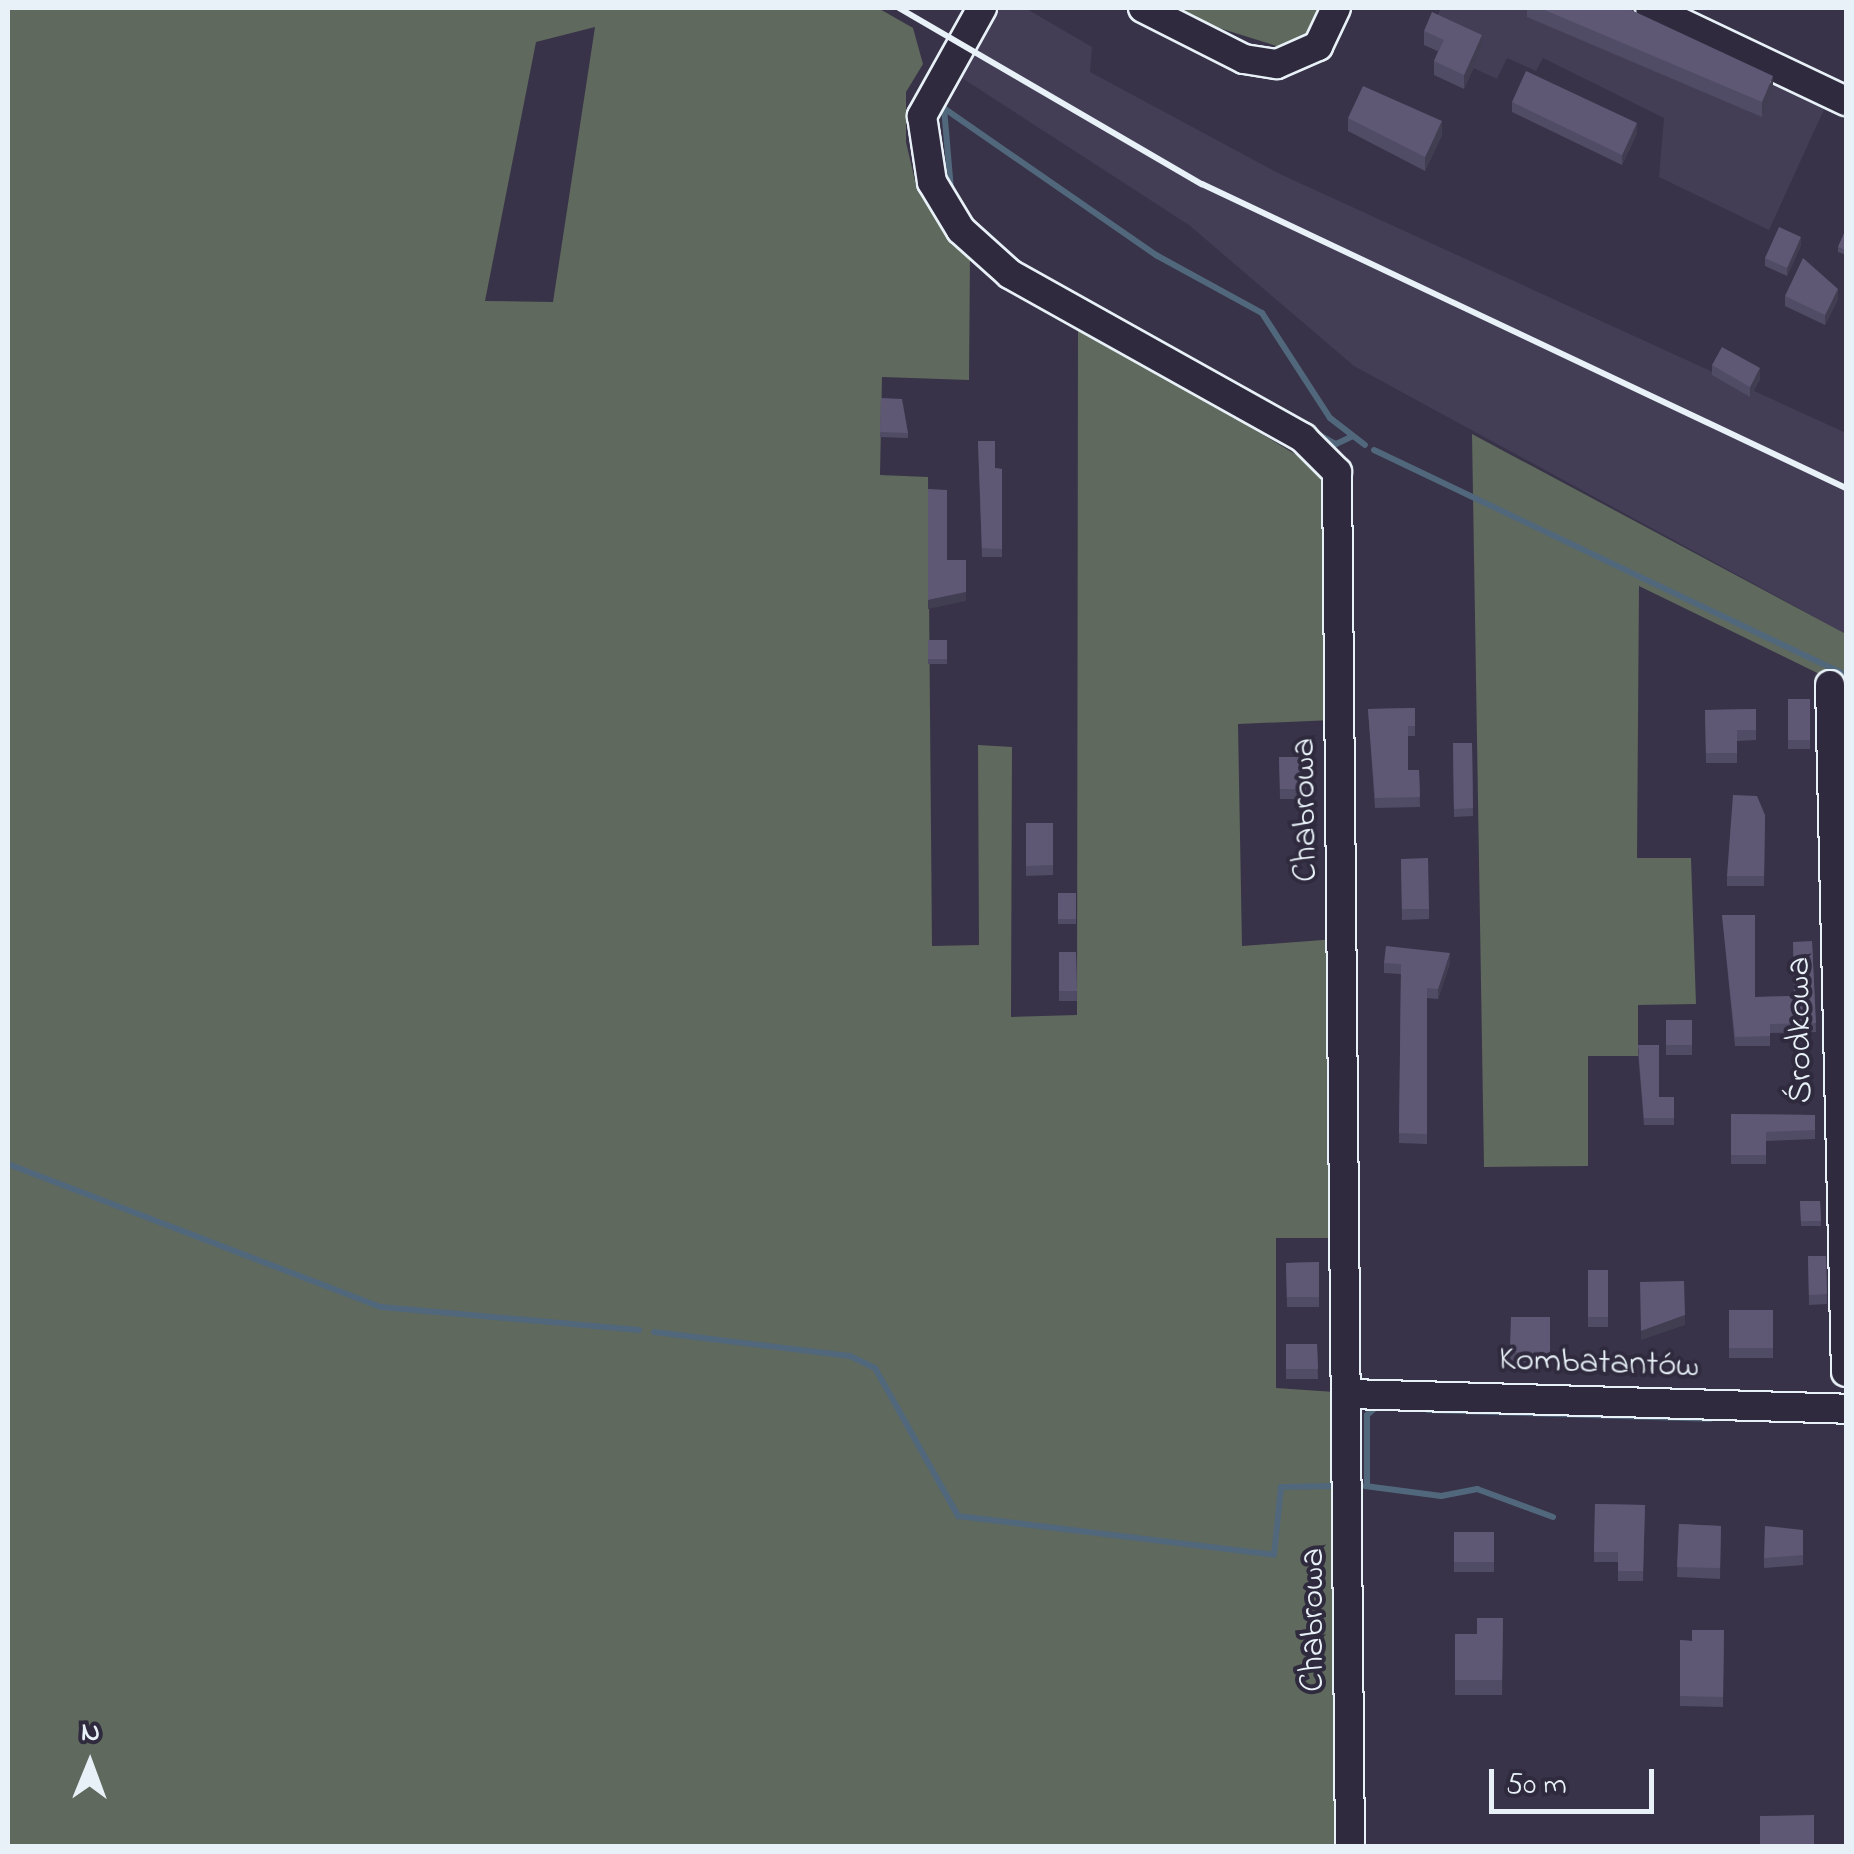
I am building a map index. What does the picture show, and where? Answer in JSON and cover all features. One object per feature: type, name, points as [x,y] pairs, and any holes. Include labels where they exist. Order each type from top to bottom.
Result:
[{"type":"street","name":"Chabrowa","points":[[982,8],[922,116],[932,182],[961,230],[1010,274],[1303,438],[1337,472],[1350,1394],[1350,1846]]},
{"type":"street","points":[[1143,8],[1244,59],[1277,64],[1318,46],[1336,8]]},
{"type":"street","points":[[1650,8],[1846,101]]},
{"type":"street","name":"Środkowa","points":[[1830,686],[1846,1372]]},
{"type":"street","name":"Kombatantów","points":[[1350,1394],[1846,1409]]},
{"type":"shaded area","points":[[999,8],[1025,8],[1092,47],[1090,72],[1280,174],[1846,433],[1846,634],[1354,366],[1189,225],[959,76]]},
{"type":"shaded area","points":[[1441,8],[1619,8],[1826,105],[1769,230],[1659,177],[1664,118],[1543,58],[1536,71],[1507,58],[1497,79],[1424,45]]},
{"type":"green space","points":[[8,8],[878,8],[913,28],[923,64],[906,92],[906,142],[916,185],[970,255],[969,380],[882,377],[880,475],[928,477],[932,946],[979,945],[978,745],[1012,747],[1011,1017],[1077,1015],[1078,323],[1318,468],[1329,498],[1333,720],[1238,724],[1242,946],[1336,939],[1334,1238],[1276,1238],[1276,1388],[1335,1392],[1340,1846],[8,1846]],"holes":[[[595,27],[553,302],[485,301],[536,42]]]},
{"type":"green space","points":[[1184,8],[1325,8],[1311,35],[1286,49],[1184,17]]},
{"type":"green space","points":[[1472,434],[1846,634],[1846,687],[1639,586],[1637,858],[1691,858],[1696,1004],[1638,1005],[1638,1056],[1588,1056],[1588,1166],[1484,1167]]},
{"type":"building","points":[[1540,8],[1627,8],[1773,76],[1762,102]]},
{"type":"building","points":[[1432,12],[1482,35],[1464,75],[1434,61],[1444,40],[1424,31]]},
{"type":"building","points":[[1526,71],[1637,123],[1622,155],[1512,102]]},
{"type":"building","points":[[1363,86],[1442,121],[1425,157],[1348,118]]},
{"type":"building","points":[[1779,227],[1801,237],[1787,268],[1765,258]]},
{"type":"building","points":[[1846,229],[1846,250],[1838,247]]},
{"type":"building","points":[[1803,258],[1838,289],[1825,315],[1785,296]]},
{"type":"building","points":[[1722,347],[1760,368],[1750,387],[1712,365]]},
{"type":"building","points":[[881,398],[902,399],[908,433],[880,432]]},
{"type":"building","points":[[978,441],[995,441],[995,468],[1002,469],[1002,549],[982,548]]},
{"type":"building","points":[[928,489],[947,490],[947,560],[966,560],[966,592],[928,600]]},
{"type":"building","points":[[928,640],[947,640],[947,659],[928,659]]},
{"type":"building","points":[[1788,699],[1810,699],[1810,740],[1788,740]]},
{"type":"building","points":[[1415,708],[1415,726],[1408,726],[1408,770],[1419,770],[1420,797],[1375,798],[1368,709]]},
{"type":"building","points":[[1756,709],[1756,730],[1737,730],[1737,753],[1706,753],[1705,710]]},
{"type":"building","points":[[1453,743],[1472,743],[1473,808],[1454,809]]},
{"type":"building","points":[[1279,757],[1306,757],[1306,789],[1280,789]]},
{"type":"building","points":[[1733,795],[1757,796],[1765,815],[1764,876],[1727,876]]},
{"type":"building","points":[[1026,823],[1053,823],[1053,865],[1026,866]]},
{"type":"building","points":[[1428,858],[1429,909],[1402,909],[1401,859]]},
{"type":"building","points":[[1058,893],[1076,893],[1076,919],[1058,919]]},
{"type":"building","points":[[1722,915],[1755,915],[1755,997],[1794,996],[1793,942],[1812,941],[1816,1023],[1770,1024],[1770,1036],[1735,1037]]},
{"type":"building","points":[[1386,946],[1450,953],[1438,989],[1427,988],[1427,1134],[1399,1133],[1401,964],[1384,963]]},
{"type":"building","points":[[1059,952],[1076,952],[1077,991],[1059,991]]},
{"type":"building","points":[[1666,1020],[1692,1020],[1692,1045],[1666,1045]]},
{"type":"building","points":[[1638,1045],[1659,1045],[1659,1097],[1674,1097],[1674,1118],[1644,1118]]},
{"type":"building","points":[[1731,1114],[1815,1115],[1815,1130],[1766,1132],[1766,1155],[1731,1155]]},
{"type":"building","points":[[1800,1201],[1820,1201],[1821,1221],[1801,1221]]},
{"type":"building","points":[[1808,1256],[1826,1256],[1827,1294],[1809,1295]]},
{"type":"building","points":[[1319,1262],[1319,1297],[1287,1297],[1286,1263]]},
{"type":"building","points":[[1588,1270],[1608,1270],[1608,1317],[1588,1317]]},
{"type":"building","points":[[1684,1281],[1685,1315],[1641,1331],[1640,1282]]},
{"type":"building","points":[[1729,1310],[1773,1310],[1773,1348],[1729,1348]]},
{"type":"building","points":[[1511,1317],[1550,1317],[1550,1353],[1510,1352]]},
{"type":"building","points":[[1286,1344],[1317,1344],[1318,1369],[1286,1369]]},
{"type":"building","points":[[1595,1504],[1645,1505],[1643,1571],[1618,1571],[1618,1552],[1594,1552]]},
{"type":"building","points":[[1679,1524],[1721,1526],[1720,1568],[1677,1567]]},
{"type":"building","points":[[1765,1526],[1803,1530],[1803,1555],[1764,1558]]},
{"type":"building","points":[[1454,1532],[1494,1532],[1494,1562],[1454,1562]]},
{"type":"building","points":[[1477,1618],[1503,1618],[1502,1680],[1455,1680],[1455,1634],[1477,1634]]},
{"type":"building","points":[[1692,1630],[1724,1630],[1723,1697],[1680,1696],[1680,1640],[1692,1641]]},
{"type":"building","points":[[1814,1815],[1814,1846],[1760,1846],[1760,1816]]},
{"type":"waterway","points":[[944,108],[951,190]]},
{"type":"waterway","points":[[945,109],[1156,255],[1262,313],[1330,418],[1365,445]]},
{"type":"waterway","points":[[1314,432],[1336,444],[1351,437]]},
{"type":"waterway","points":[[1374,450],[1846,675]]},
{"type":"waterway","points":[[8,1164],[381,1307],[639,1330]]},
{"type":"waterway","points":[[654,1332],[850,1356],[875,1368],[958,1516],[1274,1555],[1281,1487],[1333,1486]]},
{"type":"waterway","points":[[1367,1486],[1367,1415],[1375,1408]]},
{"type":"waterway","points":[[1428,1410],[1710,1419]]},
{"type":"waterway","points":[[1365,1486],[1441,1496],[1477,1489],[1553,1517]]},
{"type":"railway","points":[[899,8],[1202,184],[1846,488]]}]
